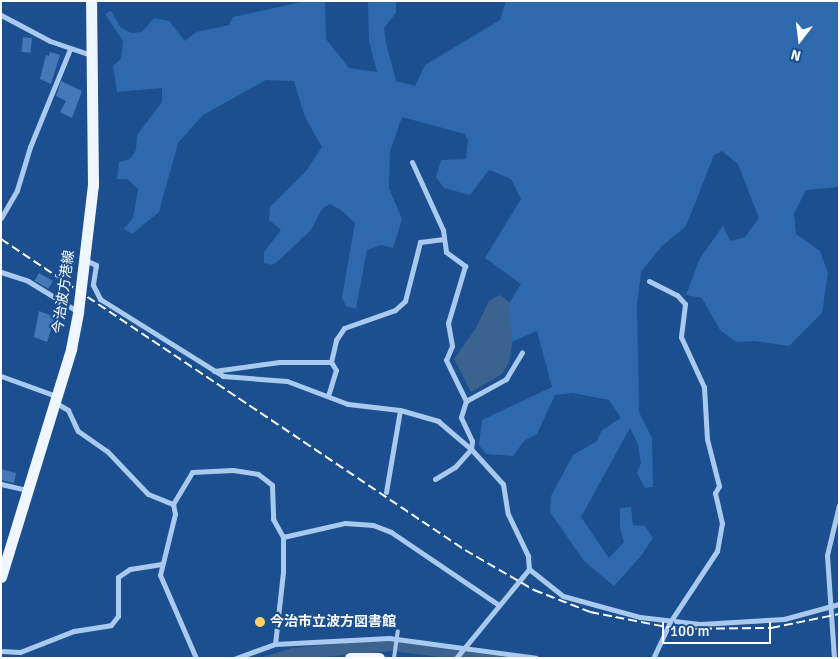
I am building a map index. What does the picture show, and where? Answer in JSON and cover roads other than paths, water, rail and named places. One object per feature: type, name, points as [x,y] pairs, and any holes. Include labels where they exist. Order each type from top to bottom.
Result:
[{"type":"main road","name":"今治波方港線","points":[[1,577],[26,490],[71,349],[78,312],[94,148],[91,1]]},
{"type":"main road","points":[[350,658],[379,658]]},
{"type":"street","points":[[1,15],[70,49],[92,56]]},
{"type":"street","points":[[1,218],[17,190],[30,147],[70,49]]},
{"type":"street","points":[[412,162],[444,239],[446,252],[465,266],[448,323],[452,346],[446,360],[466,401]]},
{"type":"street","points":[[328,396],[336,370],[331,362],[336,340],[344,328],[395,310],[405,301],[420,242],[444,239]]},
{"type":"street","points":[[84,260],[96,265],[93,285],[100,298],[223,376],[287,381],[348,404],[400,410],[438,421],[471,449],[503,484],[508,514],[528,556],[529,569],[460,650],[456,658]]},
{"type":"street","points":[[1,272],[28,282],[78,312]]},
{"type":"street","points":[[649,281],[677,295],[685,304],[681,337],[704,387],[707,439],[720,486],[715,493],[722,524],[717,551],[670,622],[653,658]]},
{"type":"street","points":[[435,479],[455,467],[471,449],[472,441],[460,418],[466,401],[506,379],[522,352]]},
{"type":"street","points":[[214,371],[279,362],[331,362]]},
{"type":"street","points":[[1,376],[55,399],[68,410],[78,431],[107,451],[148,494],[173,504]]},
{"type":"street","points":[[386,492],[400,410]]},
{"type":"street","points":[[196,658],[161,582],[162,564],[175,514],[173,504],[192,472],[233,470],[258,474],[272,485],[273,519],[283,536],[283,572],[275,644]]},
{"type":"street","points":[[1,484],[26,490]]},
{"type":"street","points":[[836,657],[829,607],[827,555],[839,505]]},
{"type":"street","points":[[283,536],[345,523],[373,525],[391,532],[499,605]]},
{"type":"street","points":[[1,651],[20,652],[74,631],[111,625],[118,616],[118,577],[130,569],[162,564]]},
{"type":"street","points":[[529,569],[563,596],[600,608],[670,622],[737,624],[784,619],[839,604]]},
{"type":"street","points":[[236,658],[275,644],[396,640],[460,650],[536,658]]},
{"type":"lane","points":[[394,658],[398,631]]},
{"type":"railway","points":[[1,239],[465,550],[534,590],[590,612],[677,629],[771,628],[839,614]]},
{"type":"place","name":"今治市立波方図書館","points":[[260,622]]}]
